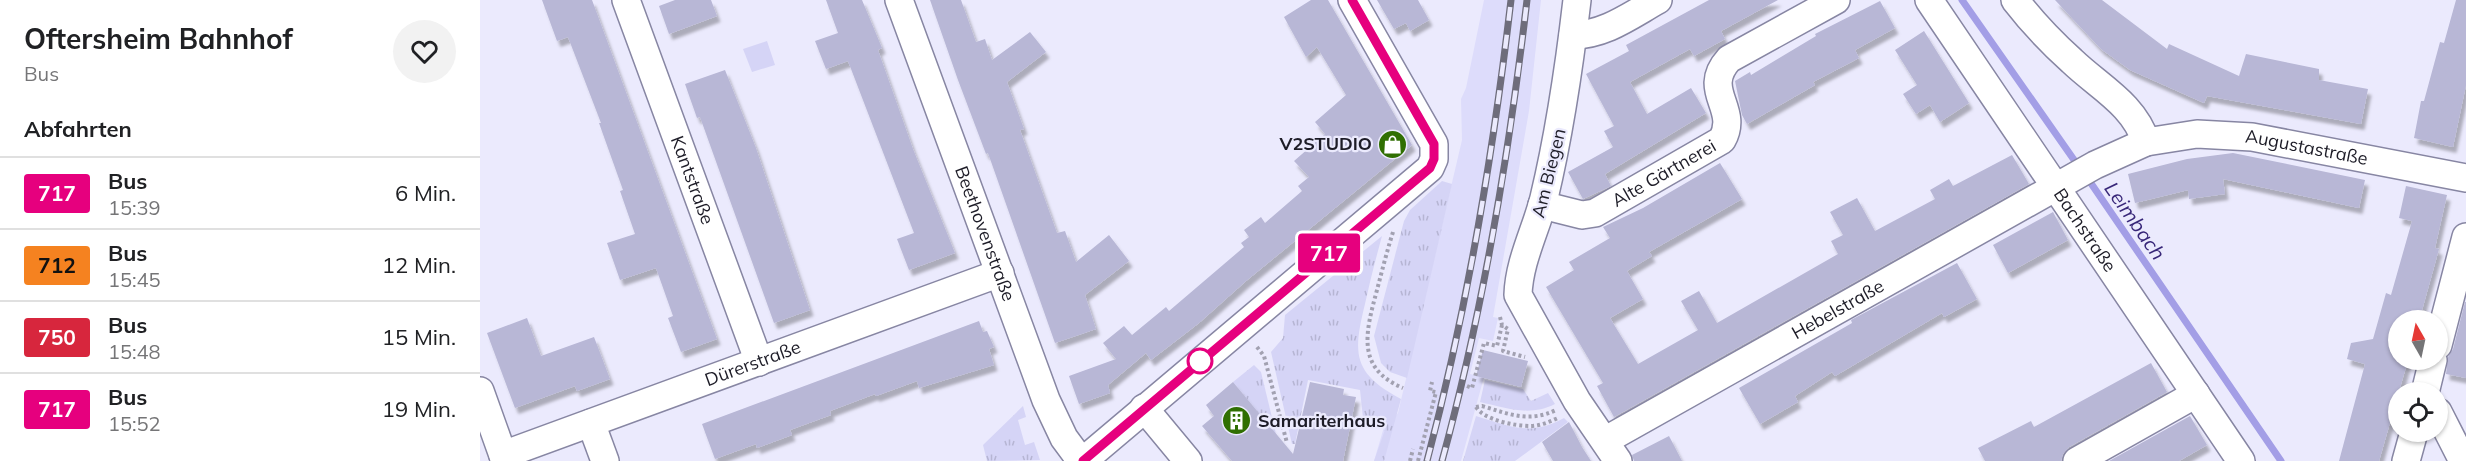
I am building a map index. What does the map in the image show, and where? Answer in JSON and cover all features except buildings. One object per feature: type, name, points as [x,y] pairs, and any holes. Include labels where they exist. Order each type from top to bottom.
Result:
[{"type":"street","name":"Kantstraße","points":[[626,0],[759,362]]},
{"type":"street","name":"Beethovenstraße","points":[[899,0],[1046,400],[1064,438],[1082,461]]},
{"type":"street","points":[[1082,461],[1420,179],[1430,168],[1435,152],[1430,136],[1352,0]]},
{"type":"street","name":"Am Biegen","points":[[1577,0],[1562,120],[1542,206],[1518,279],[1518,295],[1511,312],[1612,451]]},
{"type":"street","points":[[1573,34],[1586,35],[1603,30],[1658,0]]},
{"type":"street","name":"Alte Gärtnerei","points":[[1542,206],[1582,215],[1595,213],[1722,140],[1728,128],[1728,117],[1716,83],[1720,70],[1729,59],[1836,0]]},
{"type":"street","name":"Bachstraße","points":[[1929,0],[2062,184],[2241,461]]},
{"type":"street","points":[[2015,0],[2070,60],[2120,100],[2138,124],[2146,142]]},
{"type":"street","name":"Augustastraße","points":[[2062,184],[2095,165],[2146,142],[2197,134],[2252,137],[2466,178]]},
{"type":"street","name":"Hebelstraße","points":[[1612,451],[2062,184]]},
{"type":"street","points":[[2447,310],[2466,237]]},
{"type":"street","name":"Dürerstraße","points":[[504,458],[591,423],[1000,273]]},
{"type":"street","points":[[480,391],[504,458]]},
{"type":"street","points":[[2077,461],[2196,394]]},
{"type":"street","points":[[1144,408],[1188,461]]},
{"type":"street","points":[[591,423],[605,461]]},
{"type":"street","points":[[2448,433],[2463,461]]},
{"type":"street","points":[[2406,461],[2411,442]]},
{"type":"path","points":[[1393,222],[1393,230],[1368,324],[1367,345],[1377,372],[1384,379],[1403,388]]},
{"type":"path","points":[[1467,386],[1472,388],[1484,343],[1497,346],[1503,325],[1511,312]]},
{"type":"path","points":[[1503,325],[1508,329],[1503,351],[1522,356]]},
{"type":"path","points":[[1240,327],[1264,356],[1287,443]]},
{"type":"path","points":[[1418,461],[1436,392],[1430,391],[1432,382]]},
{"type":"path","points":[[1557,410],[1542,417],[1522,418],[1482,406],[1476,407],[1480,414],[1520,426],[1545,424],[1562,416]]},
{"type":"path","points":[[1403,459],[1411,461],[1413,449]]},
{"type":"shaded area","points":[[1484,0],[1541,0],[1529,111],[1493,317],[1498,318],[1493,341],[1479,338],[1470,374],[1484,377],[1461,461],[1374,461],[1384,427],[1398,413],[1462,140],[1461,99],[1466,88]]},
{"type":"green space","points":[[767,41],[775,65],[752,72],[743,49]]},
{"type":"green space","points":[[1442,181],[1452,184],[1407,378],[1390,372],[1381,363],[1374,336],[1404,221],[1410,210]]},
{"type":"green space","points":[[1382,236],[1361,321],[1358,349],[1360,360],[1373,380],[1401,399],[1384,461],[1374,461],[1387,424],[1363,418],[1360,390],[1308,380],[1295,444],[1292,444],[1271,352],[1283,338],[1285,315]]},
{"type":"green space","points":[[1254,365],[1261,372],[1276,434],[1233,382]]},
{"type":"green space","points":[[1485,380],[1523,389],[1531,401],[1548,393],[1555,404],[1527,411],[1480,402]]},
{"type":"green space","points":[[1023,406],[1026,417],[1018,420],[1025,445],[1034,442],[1040,460],[987,461],[983,445]]},
{"type":"green space","points":[[1476,416],[1520,428],[1541,427],[1564,418],[1568,422],[1515,461],[1463,461]]},
{"type":"waterway","name":"Leimbach","points":[[1962,0],[2079,167]]},
{"type":"waterway","name":"Leimbach","points":[[2086,176],[2281,461]]},
{"type":"railway","points":[[1427,461],[1454,347],[1477,232],[1496,116],[1511,0]]},
{"type":"railway","points":[[1442,461],[1470,347],[1493,232],[1512,116],[1527,0]]},
{"type":"bus line","name":"717","points":[[1083,461],[1300,276],[1387,207],[1430,168],[1434,159],[1434,144],[1352,0]]},
{"type":"place","name":"V2STUDIO","points":[[1393,144]]},
{"type":"place","name":"Samariterhaus","points":[[1237,421]]}]
